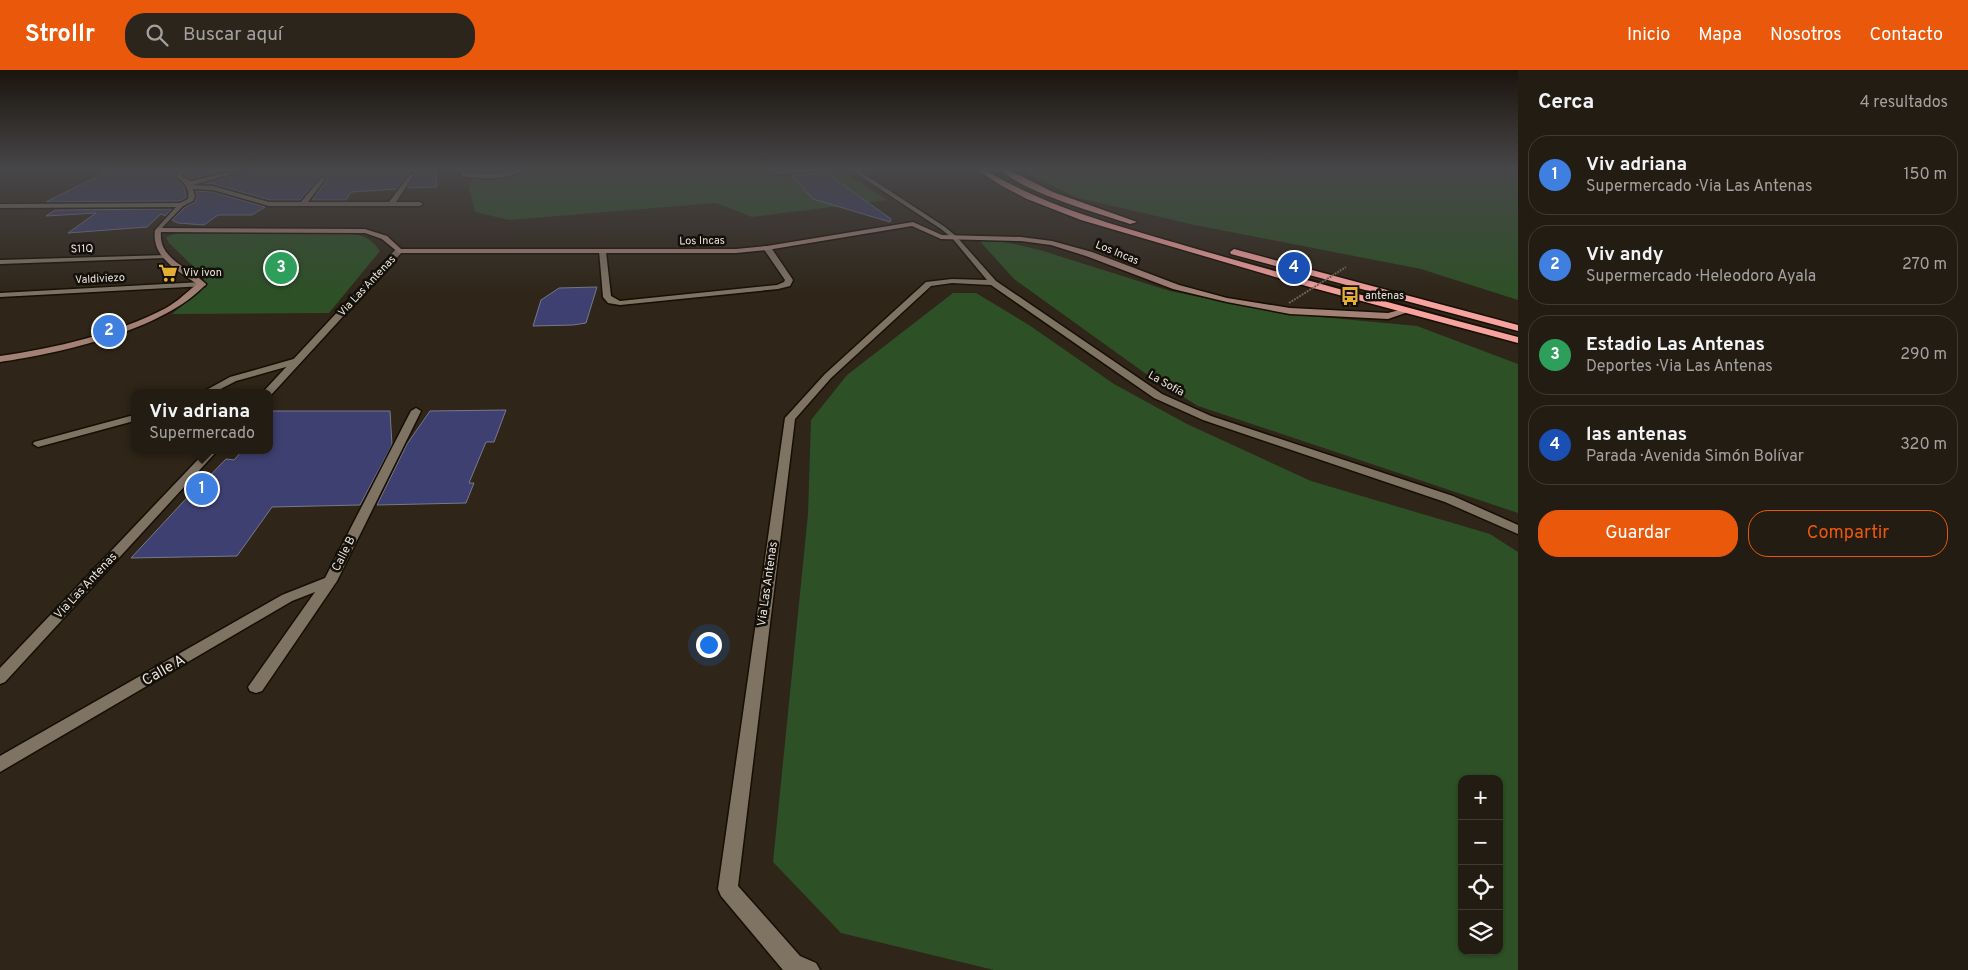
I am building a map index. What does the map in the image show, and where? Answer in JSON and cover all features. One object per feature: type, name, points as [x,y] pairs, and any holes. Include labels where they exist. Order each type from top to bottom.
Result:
[{"type":"highway","points":[[1069,212],[1408,311],[1518,340]]},
{"type":"highway","points":[[1102,212],[1143,226],[1518,328]]},
{"type":"street","points":[[0,359],[29,354],[118,332],[171,309],[202,284],[165,256],[157,240],[158,230],[175,212]]},
{"type":"street","name":"La Sofía","points":[[918,212],[954,237],[993,283],[1141,385],[1178,406],[1207,418],[1450,499],[1518,530]]},
{"type":"street","name":"Los Incas","points":[[399,251],[702,252],[767,248],[905,224],[920,226],[941,237],[1021,239],[1052,243],[1089,254],[1176,287],[1227,300],[1290,311],[1388,316],[1408,311]]},
{"type":"street","name":"Via Las Antenas","points":[[158,230],[365,231],[381,234],[393,241],[399,251],[271,389]]},
{"type":"street","points":[[602,252],[607,297],[611,301],[620,303],[778,287],[787,284],[789,280],[767,248]]},
{"type":"street","name":"Via Las Antenas","points":[[808,970],[792,965],[728,889],[790,418],[828,376],[930,284],[964,281],[993,283]]},
{"type":"street","name":"Valdiviezo","points":[[0,294],[202,284]]},
{"type":"street","name":"Calle B","points":[[256,687],[330,582],[416,411]]},
{"type":"street","name":"Via Las Antenas","points":[[0,678],[209,454]]},
{"type":"street","name":"Calle A","points":[[0,765],[287,598],[330,582]]},
{"type":"lane","name":"S11Q","points":[[0,262],[165,256]]},
{"type":"lane","points":[[214,389],[233,380],[297,360]]},
{"type":"lane","points":[[38,444],[131,419]]},
{"type":"path","points":[[1289,303],[1346,266]]},
{"type":"green space","points":[[475,212],[606,212],[509,220]]},
{"type":"green space","points":[[739,212],[792,212],[752,217]]},
{"type":"green space","points":[[1139,212],[1518,212],[1518,300],[1421,269],[1195,225]]},
{"type":"green space","points":[[177,233],[354,234],[368,239],[380,251],[329,313],[172,314],[206,285],[202,275],[169,243],[166,237]]},
{"type":"green space","points":[[978,239],[1010,243],[1040,250],[1170,291],[1279,313],[1417,326],[1518,364],[1518,513],[1198,406],[1149,376],[1014,279]]},
{"type":"green space","points":[[953,293],[976,293],[1029,325],[1114,384],[1187,424],[1311,481],[1490,534],[1518,552],[1518,970],[994,970],[841,933],[773,862],[808,514],[811,420],[847,375]]},
{"type":"building","points":[[52,212],[169,212],[165,216],[161,214],[147,227],[68,233],[96,213],[46,216]]},
{"type":"building","points":[[180,212],[257,212],[252,215],[218,215],[204,225],[178,223],[172,220]]},
{"type":"building","points":[[857,212],[881,212],[891,219],[890,222]]},
{"type":"building","points":[[597,287],[586,323],[533,326],[541,300],[559,288]]},
{"type":"building","points":[[506,410],[494,442],[486,442],[469,483],[474,483],[466,503],[377,505],[407,444],[430,411]]},
{"type":"building","points":[[273,411],[390,411],[392,445],[360,505],[272,507],[237,556],[131,558],[196,488],[226,459],[234,460],[239,454],[273,454]]},
{"type":"place","name":"Estadio Las Antenas","points":[[281,268]]},
{"type":"place","name":"las antenas","points":[[1294,268]]},
{"type":"place","name":"Viv ivon","points":[[168,273]]},
{"type":"place","name":"antenas","points":[[1350,296]]},
{"type":"place","name":"Viv andy","points":[[109,331]]},
{"type":"place","name":"Viv adriana","points":[[202,489]]}]
